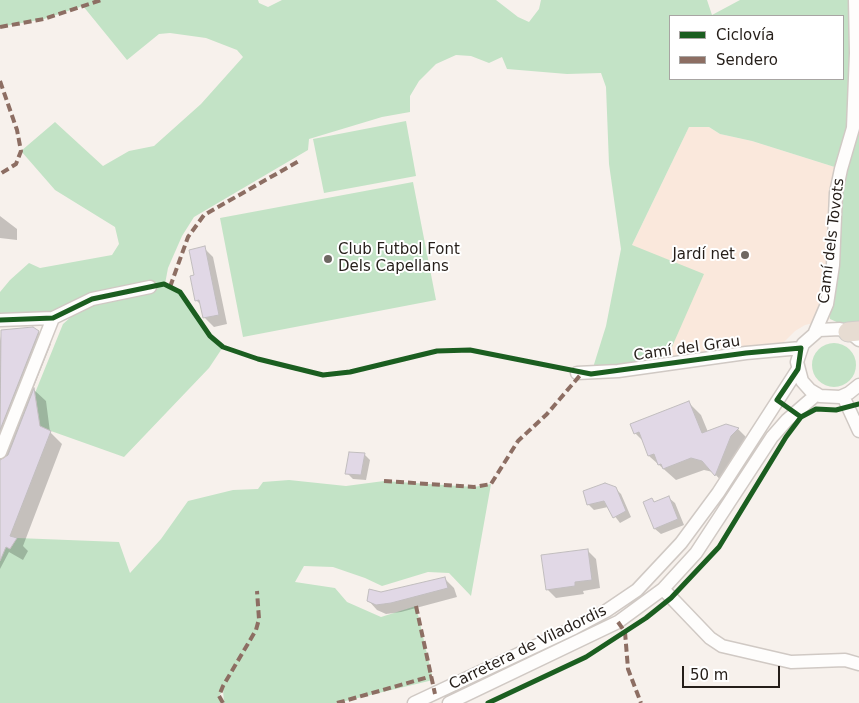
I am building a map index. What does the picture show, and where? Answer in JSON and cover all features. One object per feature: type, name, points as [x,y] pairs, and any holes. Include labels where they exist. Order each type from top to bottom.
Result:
[{"type":"street","name":"Camí dels Tovots","points":[[800,348],[815,332],[827,304],[833,266],[836,193],[841,169],[854,128],[855,0]]},
{"type":"street","points":[[0,320],[52,318],[92,299],[150,287]]},
{"type":"street","points":[[0,452],[52,318]]},
{"type":"street","points":[[815,332],[832,328],[856,336]]},
{"type":"street","points":[[800,348],[798,369],[804,384],[817,394],[830,398],[843,396],[859,385]]},
{"type":"street","name":"Camí del Grau","points":[[577,373],[618,371],[746,353],[800,348]]},
{"type":"street","name":"Carretera de Viladordis","points":[[414,703],[574,628],[606,611],[637,590],[681,543],[718,493],[798,369]]},
{"type":"street","name":"Carretera de Viladordis","points":[[449,703],[618,622],[663,589],[696,553],[772,437],[787,420],[817,394]]},
{"type":"street","points":[[843,396],[859,431]]},
{"type":"street","points":[[663,589],[706,634],[722,646],[791,662],[845,660],[859,664]]},
{"type":"shaded area","name":"Jardí net","points":[[689,127],[709,127],[720,134],[752,141],[841,169],[827,304],[830,319],[805,325],[795,331],[776,350],[664,365],[632,245]]},
{"type":"green space","points":[[0,0],[258,0],[259,3],[268,7],[282,0],[496,0],[518,17],[529,22],[539,9],[541,0],[707,0],[712,15],[740,0],[859,0],[859,324],[850,328],[830,319],[827,304],[841,169],[752,141],[720,134],[709,127],[689,127],[632,245],[704,274],[664,365],[591,374],[606,326],[621,249],[609,164],[606,87],[601,73],[567,74],[507,69],[502,57],[489,63],[471,56],[456,55],[436,64],[419,81],[410,96],[410,112],[382,117],[309,139],[308,150],[194,217],[182,236],[168,268],[165,284],[180,292],[210,336],[223,347],[209,368],[124,457],[51,431],[40,426],[35,393],[63,324],[89,301],[53,318],[0,320],[0,292],[29,263],[40,268],[112,255],[119,244],[115,227],[55,190],[21,151],[55,122],[103,166],[129,151],[154,146],[201,104],[243,57],[237,50],[206,38],[170,33],[159,34],[127,60],[83,6],[44,19],[0,27]]},
{"type":"green space","points":[[406,121],[416,176],[324,193],[313,139]]},
{"type":"green space","name":"Club Futbol Font Dels Capellans","points":[[413,182],[436,300],[243,337],[220,218]]},
{"type":"green space","points":[[838,343],[850,349],[855,356],[855,374],[850,381],[843,386],[830,387],[822,384],[815,377],[812,361],[815,353],[822,346]]},
{"type":"green space","points":[[289,480],[346,486],[384,481],[474,487],[491,484],[471,596],[449,573],[428,572],[382,586],[333,567],[304,566],[295,582],[335,588],[347,602],[381,617],[416,606],[433,680],[337,703],[224,703],[223,690],[219,696],[221,703],[0,703],[0,543],[10,549],[17,538],[119,542],[130,573],[161,539],[188,501],[233,490],[258,489],[263,482]]},
{"type":"building","points":[[205,246],[219,315],[203,318],[199,300],[195,301],[190,276],[194,275],[189,250]]},
{"type":"building","points":[[33,327],[39,331],[0,430],[1,330]]},
{"type":"building","points":[[34,388],[40,426],[51,431],[10,536],[17,538],[10,549],[6,547],[0,561],[0,460],[8,455]]},
{"type":"building","points":[[689,401],[702,433],[726,424],[739,428],[731,436],[715,476],[702,461],[691,458],[663,469],[661,464],[658,465],[654,454],[648,456],[639,432],[634,434],[630,424]]},
{"type":"building","points":[[349,452],[365,453],[361,475],[345,474]]},
{"type":"building","points":[[605,483],[616,487],[626,511],[613,518],[604,501],[587,505],[583,491]]},
{"type":"building","points":[[669,496],[678,519],[654,529],[643,502],[652,498],[654,502]]},
{"type":"building","points":[[588,549],[592,580],[575,582],[575,586],[546,590],[541,555]]},
{"type":"building","points":[[445,577],[448,588],[391,603],[376,605],[367,601],[369,589],[381,592]]},
{"type":"marked path","points":[[0,27],[44,19],[101,0]]},
{"type":"marked path","points":[[0,81],[17,130],[21,151],[16,164],[0,174]]},
{"type":"marked path","points":[[170,287],[188,237],[204,215],[299,161]]},
{"type":"marked path","points":[[384,481],[474,487],[491,484],[518,441],[547,414],[582,373]]},
{"type":"marked path","points":[[223,703],[219,696],[223,686],[256,630],[259,619],[257,591]]},
{"type":"marked path","points":[[416,606],[435,694]]},
{"type":"marked path","points":[[618,622],[625,632],[628,669],[641,703]]},
{"type":"marked path","points":[[337,703],[432,676]]},
{"type":"cycle path","points":[[0,320],[53,318],[92,299],[164,284],[180,292],[210,336],[223,347],[258,359],[323,375],[350,372],[437,351],[470,350],[591,374],[746,353],[801,348],[798,369],[777,400],[801,417]]},
{"type":"cycle path","points":[[488,703],[586,657],[646,618],[671,598],[719,547],[786,437],[801,417],[816,409],[836,410],[859,404]]},
{"type":"place","name":"Jardí net","points":[[745,255]]},
{"type":"place","name":"Club Futbol Font Dels Capellans","points":[[328,259]]}]
